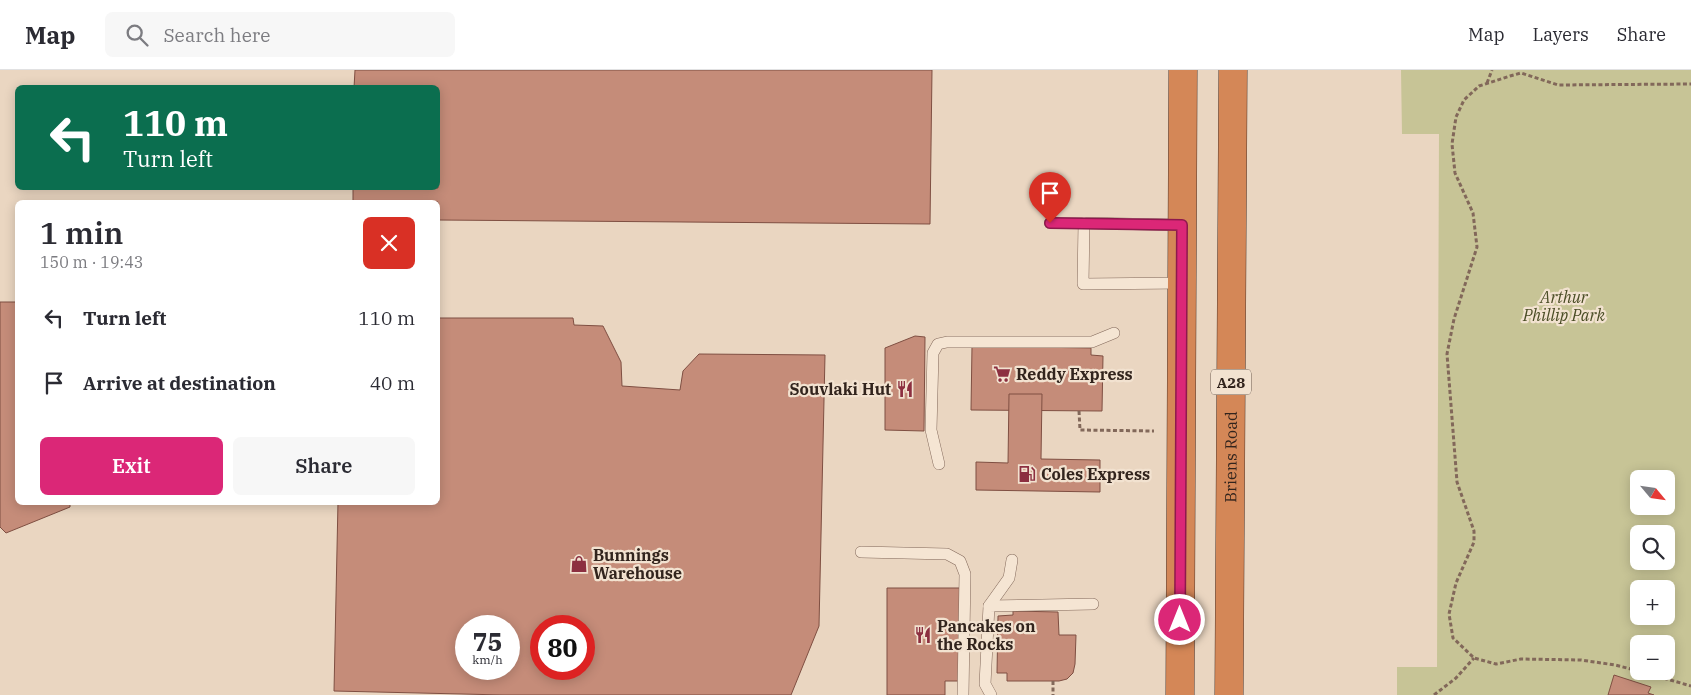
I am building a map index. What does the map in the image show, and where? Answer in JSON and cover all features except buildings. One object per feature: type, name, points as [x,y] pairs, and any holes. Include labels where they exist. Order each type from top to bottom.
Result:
[{"type":"highway","points":[[1180,695],[1183,70]]},
{"type":"highway","name":"Briens Road","points":[[1229,695],[1233,70]]},
{"type":"lane","points":[[1050,223],[1182,225]]},
{"type":"lane","points":[[1084,223],[1083,284],[1182,283]]},
{"type":"lane","points":[[939,464],[931,430],[933,353],[938,344],[947,342],[1092,342],[1114,333]]},
{"type":"lane","points":[[862,552],[947,554],[960,561],[965,574],[963,695]]},
{"type":"lane","points":[[992,695],[985,684],[989,606],[1009,578],[1012,560]]},
{"type":"lane","points":[[989,606],[1093,604]]},
{"type":"path","points":[[1487,84],[1492,70]]},
{"type":"path","points":[[1630,669],[1581,660],[1521,659],[1496,664],[1474,658],[1454,638],[1449,614],[1456,583],[1474,542],[1474,531],[1457,482],[1447,354],[1454,319],[1477,248],[1473,213],[1455,173],[1452,144],[1456,117],[1464,100],[1479,86],[1521,73],[1558,85],[1691,84]]},
{"type":"path","points":[[1079,411],[1080,430],[1154,431]]},
{"type":"path","points":[[1434,695],[1456,678],[1474,658]]},
{"type":"path","points":[[1670,680],[1691,686]]},
{"type":"path","points":[[1053,681],[1053,695]]},
{"type":"green space","name":"Arthur Phillip Park","points":[[1401,70],[1691,70],[1691,695],[1397,695],[1397,667],[1437,667],[1439,134],[1402,134]]},
{"type":"place","name":"Reddy Express","points":[[1002,374]]},
{"type":"place","name":"Souvlaki Hut","points":[[905,389]]},
{"type":"place","name":"Coles Express","points":[[1027,474]]},
{"type":"place","name":"Bunnings Warehouse","points":[[579,564]]},
{"type":"place","name":"Pancakes on the Rocks","points":[[923,635]]},
{"type":"route","points":[[1050,223],[1182,225],[1180,620]]}]
